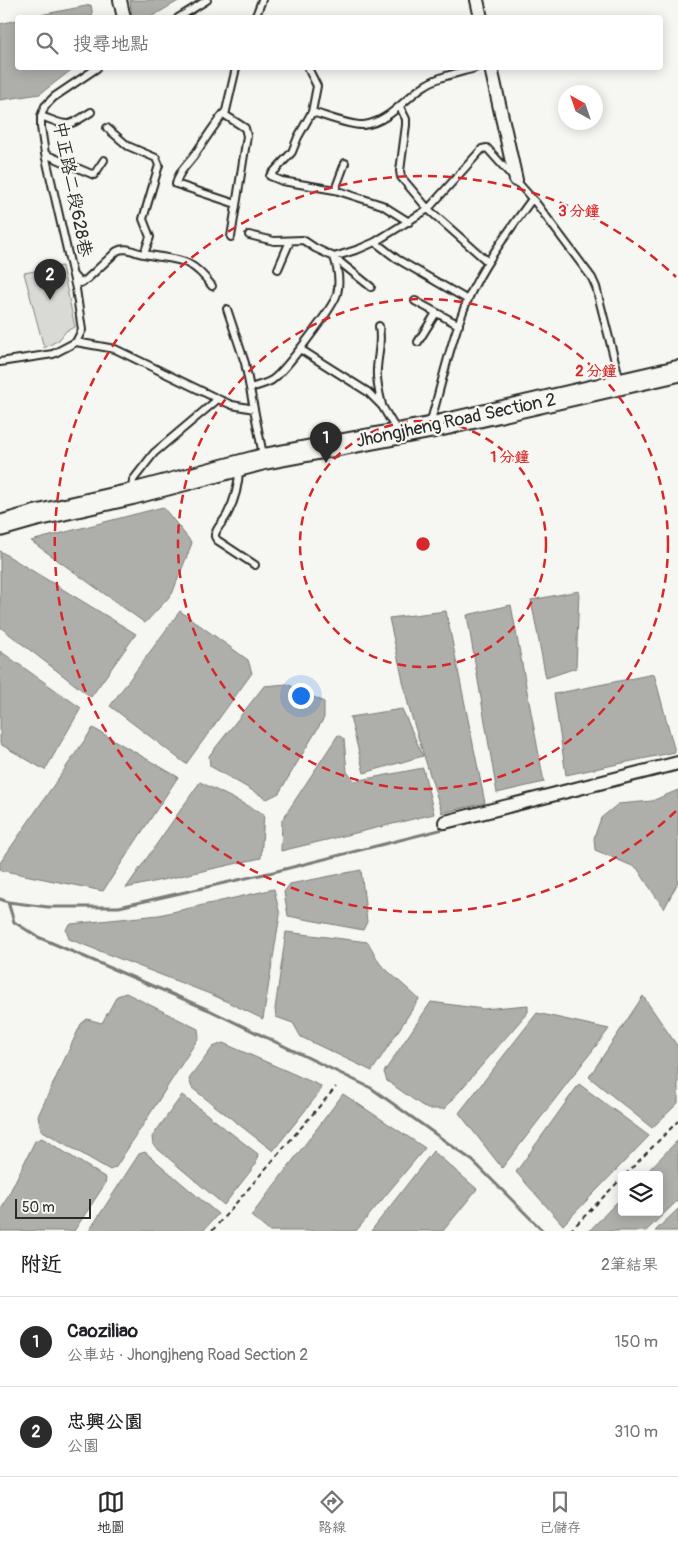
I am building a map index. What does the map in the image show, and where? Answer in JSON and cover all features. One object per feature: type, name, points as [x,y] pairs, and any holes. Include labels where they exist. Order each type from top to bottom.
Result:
[{"type":"main road","name":"Jhongjheng Road Section 2","points":[[0,526],[239,467],[264,459],[429,428],[678,371]]},
{"type":"street","points":[[120,0],[123,15]]},
{"type":"street","points":[[477,0],[480,15]]},
{"type":"street","points":[[492,70],[516,180]]},
{"type":"street","points":[[445,822],[678,763]]},
{"type":"lane","points":[[183,15],[207,0]]},
{"type":"lane","points":[[256,15],[262,0]]},
{"type":"lane","name":"中正路二段628巷","points":[[76,342],[82,330],[76,289],[45,154],[41,116],[45,106],[54,97],[94,70]]},
{"type":"lane","points":[[236,70],[225,111],[181,172],[176,184],[186,189],[236,204]]},
{"type":"lane","points":[[309,70],[317,86],[312,112],[292,152],[270,176],[282,181],[335,190],[382,205],[409,222]]},
{"type":"lane","points":[[312,112],[359,125],[366,125],[373,123],[400,107],[426,84],[468,70]]},
{"type":"lane","points":[[400,107],[406,119],[400,171],[401,177],[428,209],[488,262]]},
{"type":"lane","points":[[225,111],[227,118],[245,128],[247,132],[231,237]]},
{"type":"lane","points":[[41,116],[67,126],[92,112]]},
{"type":"lane","points":[[107,128],[122,143],[159,161],[143,219],[150,237],[144,254]]},
{"type":"lane","points":[[334,257],[359,250],[375,242],[428,209],[482,149],[487,148],[532,199],[592,278],[621,384]]},
{"type":"lane","points":[[45,154],[94,175],[104,160]]},
{"type":"lane","points":[[335,190],[345,163]]},
{"type":"lane","points":[[429,428],[468,300],[488,262],[532,199]]},
{"type":"lane","points":[[249,235],[274,241],[303,240],[334,257],[371,288]]},
{"type":"lane","points":[[278,269],[290,241]]},
{"type":"lane","points":[[375,242],[397,259],[468,300]]},
{"type":"lane","points":[[72,274],[80,283],[86,280],[120,249],[186,262],[203,275],[212,286]]},
{"type":"lane","points":[[251,388],[273,380],[300,349],[337,293],[339,272],[334,257]]},
{"type":"lane","points":[[415,301],[459,325]]},
{"type":"lane","points":[[228,309],[246,363],[264,459]]},
{"type":"lane","points":[[418,342],[436,313]]},
{"type":"lane","points":[[379,326],[381,346],[377,376],[382,406]]},
{"type":"lane","points":[[0,362],[53,354],[76,342],[115,349],[232,405],[254,408]]},
{"type":"lane","points":[[300,349],[368,392],[382,406],[399,434]]},
{"type":"lane","points":[[132,494],[132,480],[154,453],[218,399]]},
{"type":"lane","points":[[239,467],[239,480],[235,496],[215,536],[217,540],[255,565]]},
{"type":"path","points":[[212,1231],[336,1087]]},
{"type":"path","points":[[629,1171],[678,1121]]},
{"type":"path","points":[[570,1231],[618,1182]]},
{"type":"shaded area","points":[[130,0],[180,0],[154,15],[132,15]]},
{"type":"shaded area","points":[[91,5],[93,15],[40,15]]},
{"type":"shaded area","points":[[15,20],[15,70],[71,70],[40,94],[0,100],[0,24]]},
{"type":"shaded area","points":[[62,266],[75,327],[66,331],[59,340],[44,348],[24,273]]},
{"type":"shaded area","points":[[163,507],[192,543],[172,594],[145,623],[31,541]]},
{"type":"shaded area","points":[[0,551],[136,634],[91,697],[0,627]]},
{"type":"shaded area","points":[[579,591],[576,668],[546,678],[531,600]]},
{"type":"shaded area","points":[[511,605],[544,782],[497,793],[467,615]]},
{"type":"shaded area","points":[[180,611],[248,660],[252,673],[186,764],[110,706]]},
{"type":"shaded area","points":[[446,611],[485,803],[442,813],[409,708],[389,618]]},
{"type":"shaded area","points":[[0,651],[81,708],[45,770],[0,744]]},
{"type":"shaded area","points":[[654,674],[675,752],[566,775],[554,694]]},
{"type":"shaded area","points":[[287,684],[324,702],[324,718],[279,793],[267,799],[210,766],[209,756],[264,686]]},
{"type":"shaded area","points":[[402,709],[423,756],[364,773],[350,717]]},
{"type":"shaded area","points":[[93,728],[178,777],[103,891],[0,870],[0,863]]},
{"type":"shaded area","points":[[338,735],[344,739],[347,772],[355,781],[423,768],[434,814],[281,851],[282,820]]},
{"type":"shaded area","points":[[200,782],[264,814],[261,858],[126,888]]},
{"type":"shaded area","points":[[678,790],[678,882],[664,909],[637,868],[595,850],[594,838],[601,818],[618,804],[652,801]]},
{"type":"shaded area","points":[[361,870],[367,922],[363,930],[288,916],[284,892],[290,884]]},
{"type":"shaded area","points":[[274,889],[280,915],[263,1019],[215,996],[69,939],[66,929],[71,924],[159,915]]},
{"type":"shaded area","points":[[286,932],[368,942],[380,964],[419,999],[372,1071],[301,1037],[293,1023],[276,1017],[275,1009]]},
{"type":"shaded area","points":[[126,993],[198,1029],[199,1037],[116,1167],[110,1170],[41,1130],[38,1116],[81,1024],[87,1019],[102,1023],[117,996]]},
{"type":"shaded area","points":[[643,996],[678,1047],[678,1103],[652,1128],[589,1077]]},
{"type":"shaded area","points":[[431,1002],[483,1009],[528,1005],[528,1012],[444,1109],[427,1109],[387,1081],[384,1072]]},
{"type":"shaded area","points":[[537,1013],[609,1029],[502,1168],[459,1113]]},
{"type":"shaded area","points":[[223,1043],[321,1086],[319,1093],[273,1151],[192,1088],[189,1079],[213,1047]]},
{"type":"shaded area","points":[[579,1084],[649,1136],[563,1225],[516,1172]]},
{"type":"shaded area","points":[[343,1094],[425,1148],[356,1231],[269,1231],[251,1216]]},
{"type":"shaded area","points":[[182,1095],[258,1154],[256,1164],[224,1205],[153,1145],[152,1137]]},
{"type":"shaded area","points":[[42,1138],[106,1178],[105,1184],[74,1231],[0,1231],[0,1212],[35,1141]]},
{"type":"shaded area","points":[[678,1140],[678,1200],[663,1215],[663,1171],[648,1171]]},
{"type":"shaded area","points":[[433,1151],[477,1189],[443,1231],[371,1231]]},
{"type":"shaded area","points":[[145,1152],[218,1214],[203,1231],[89,1231],[139,1154]]},
{"type":"shaded area","points":[[618,1201],[618,1216],[661,1216],[646,1231],[589,1231]]},
{"type":"shaded area","points":[[678,1209],[678,1231],[655,1231]]},
{"type":"waterway","points":[[0,899],[8,902],[48,907],[119,907],[273,872],[678,770]]},
{"type":"waterway","points":[[8,902],[14,922],[38,937],[209,1010],[371,1088],[473,1161],[543,1231]]},
{"type":"place","name":"忠興公園","points":[[50,300]]},
{"type":"place","name":"Caoziliao","points":[[326,463]]}]
